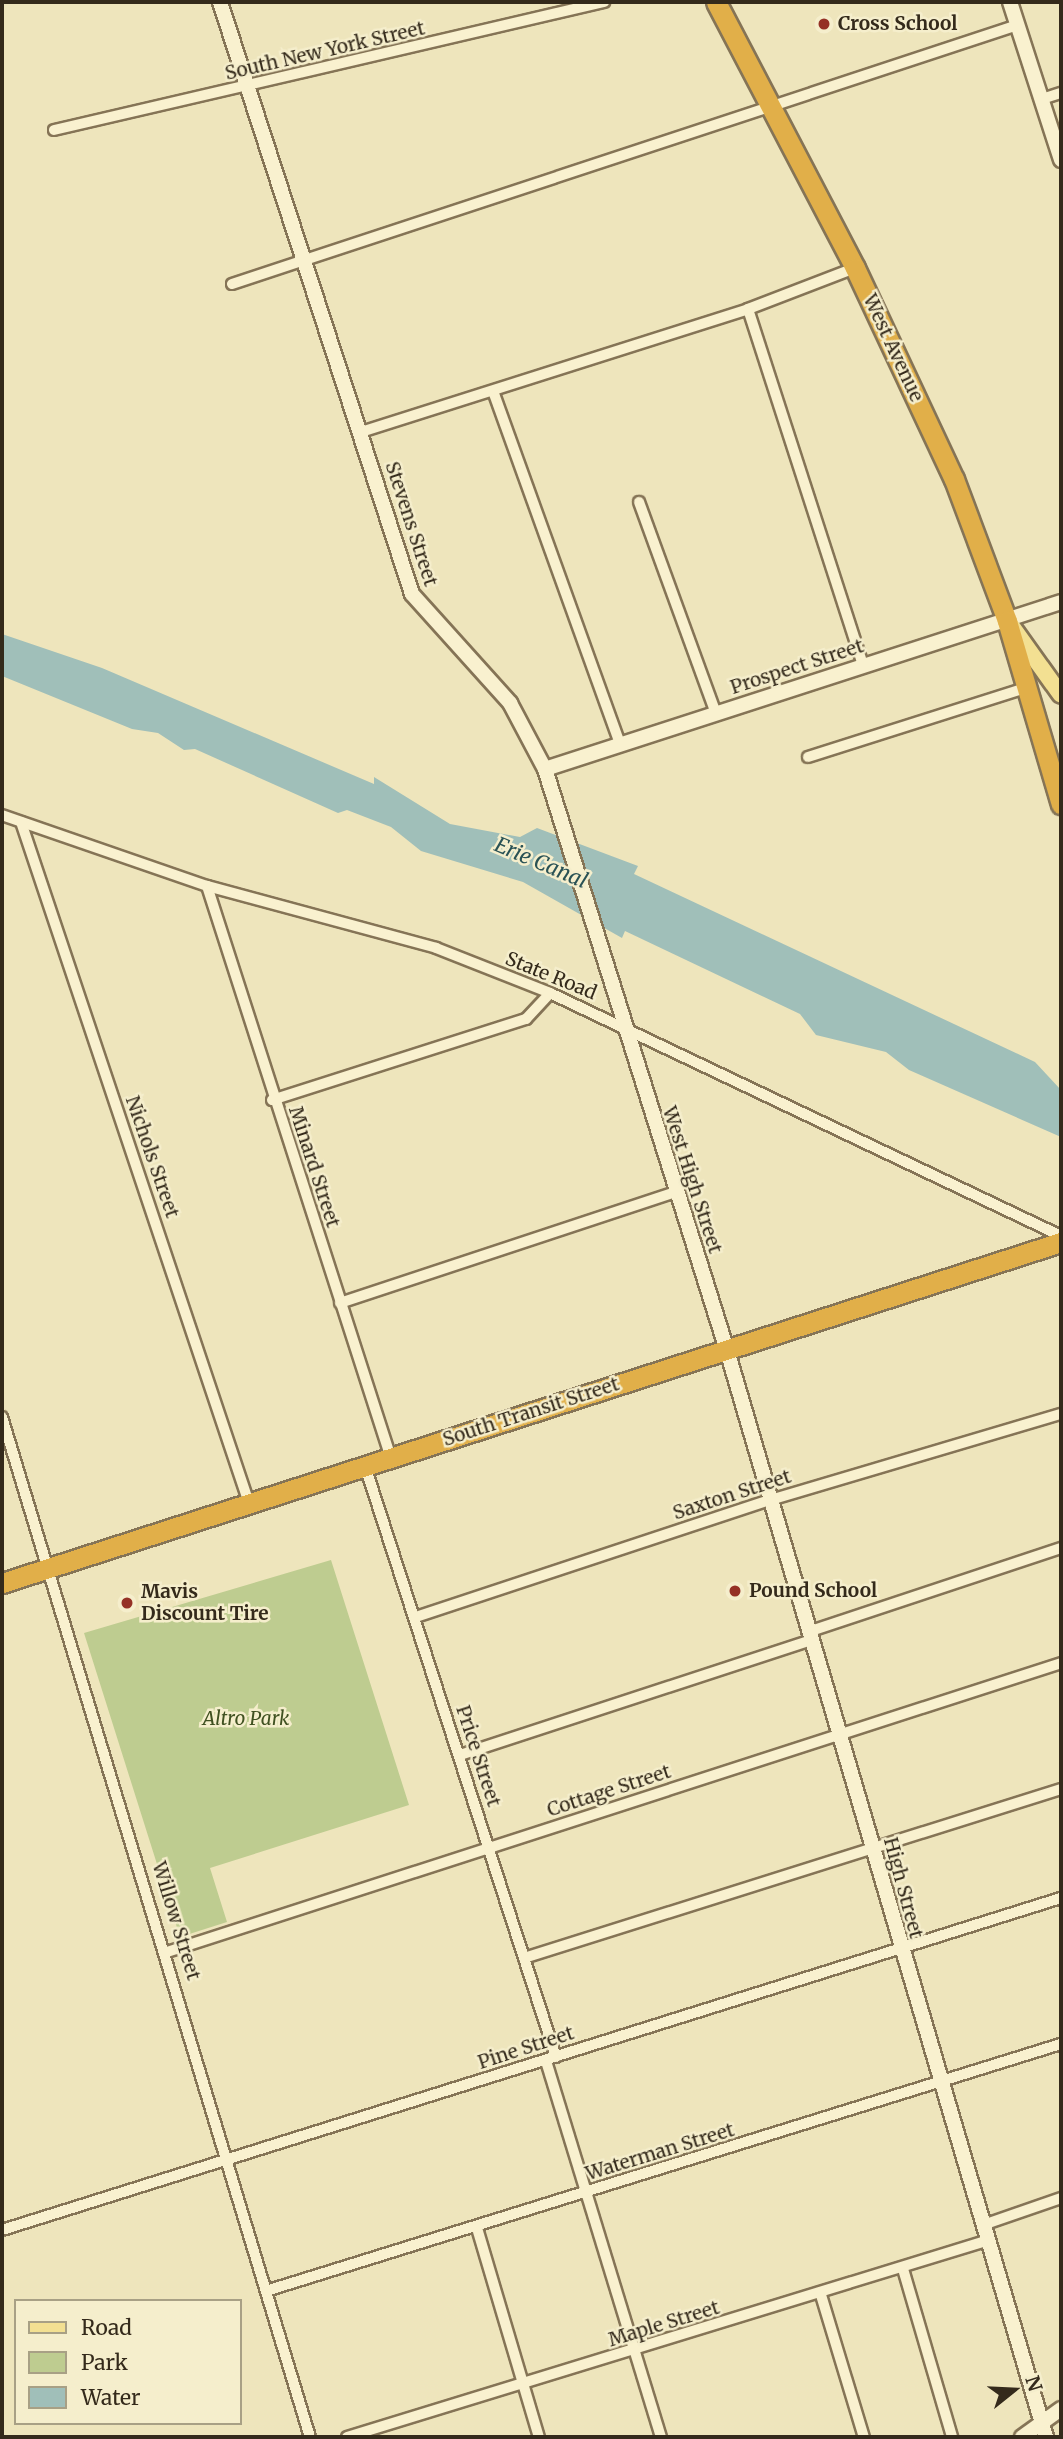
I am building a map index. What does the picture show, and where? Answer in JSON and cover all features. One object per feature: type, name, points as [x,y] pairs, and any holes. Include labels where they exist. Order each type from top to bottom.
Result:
[{"type":"highway","name":"West Avenue","points":[[716,2],[769,112],[856,268],[954,479],[1007,621]]},
{"type":"highway","points":[[1007,621],[1061,804]]},
{"type":"highway","name":"South Transit Street","points":[[2,1583],[726,1347],[1061,1242]]},
{"type":"main road","name":"West Avenue","points":[[1007,621],[1061,695]]},
{"type":"street","name":"Stevens Street","points":[[220,2],[412,594],[510,703],[545,769],[554,807],[622,1024]]},
{"type":"street","name":"South New York Street","points":[[54,130],[248,88],[604,2]]},
{"type":"street","points":[[1010,2],[1061,160]]},
{"type":"street","points":[[232,284],[305,258],[769,112],[1018,25]]},
{"type":"street","points":[[1042,99],[1061,93]]},
{"type":"street","points":[[361,432],[748,309],[856,268]]},
{"type":"street","points":[[748,309],[863,665]]},
{"type":"street","points":[[493,391],[620,744]]},
{"type":"street","points":[[639,502],[716,714]]},
{"type":"street","name":"Prospect Street","points":[[545,769],[1061,602]]},
{"type":"street","points":[[808,757],[1025,688]]},
{"type":"street","name":"State Road","points":[[2,815],[207,886],[436,948],[550,993],[622,1024],[1061,1236]]},
{"type":"street","name":"Nichols Street","points":[[21,822],[250,1503]]},
{"type":"street","name":"Minard Street","points":[[207,886],[272,1100],[391,1458]]},
{"type":"street","points":[[272,1100],[526,1019],[550,993]]},
{"type":"street","name":"West High Street","points":[[622,1024],[726,1347]]},
{"type":"street","points":[[340,1303],[676,1192]]},
{"type":"street","name":"High Street","points":[[726,1347],[900,1948],[942,2081],[1044,2430]]},
{"type":"street","name":"Saxton Street","points":[[416,1617],[770,1500],[1061,1414]]},
{"type":"street","name":"Willow Street","points":[[2,1417],[52,1567],[230,2158],[310,2437]]},
{"type":"street","name":"Price Street","points":[[365,1466],[524,1958],[587,2193],[662,2437]]},
{"type":"street","points":[[460,1755],[1061,1548]]},
{"type":"street","name":"Cottage Street","points":[[167,1952],[839,1737],[1061,1663]]},
{"type":"street","points":[[524,1958],[1061,1789]]},
{"type":"street","name":"Pine Street","points":[[2,2230],[1061,1898]]},
{"type":"street","name":"Waterman Street","points":[[269,2290],[477,2228],[1061,2045]]},
{"type":"street","points":[[983,2225],[1061,2198]]},
{"type":"street","points":[[477,2228],[539,2437]]},
{"type":"street","name":"Maple Street","points":[[347,2437],[821,2295],[989,2240]]},
{"type":"street","points":[[903,2269],[951,2437]]},
{"type":"street","points":[[821,2295],[864,2437]]},
{"type":"street","points":[[1022,2437],[1044,2430],[1061,2409]]},
{"type":"green space","name":"Altro Park","points":[[331,1560],[409,1805],[210,1868],[227,1922],[180,1937],[84,1633]]},
{"type":"water","name":"Erie Canal","points":[[2,634],[102,668],[374,784],[374,777],[450,824],[520,837],[537,828],[638,866],[634,874],[1035,1062],[1061,1090],[1061,1137],[909,1070],[886,1052],[816,1035],[800,1014],[625,931],[622,938],[523,882],[421,851],[391,827],[347,810],[338,813],[195,749],[184,750],[158,733],[132,729],[2,676]]},
{"type":"place","name":"Cross School","points":[[824,24]]},
{"type":"place","name":"Pound School","points":[[735,1591]]},
{"type":"place","name":"Mavis Discount Tire","points":[[127,1603]]}]
